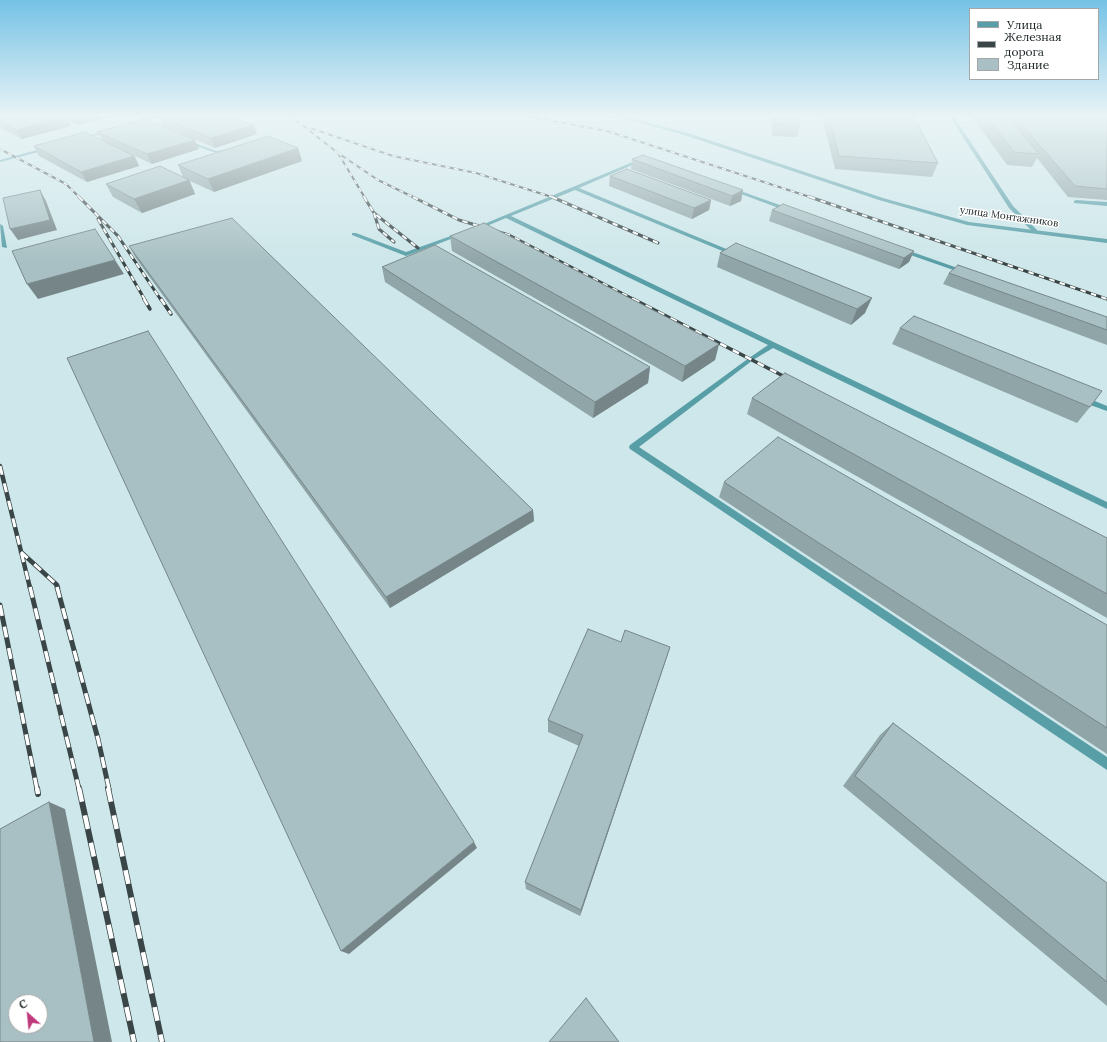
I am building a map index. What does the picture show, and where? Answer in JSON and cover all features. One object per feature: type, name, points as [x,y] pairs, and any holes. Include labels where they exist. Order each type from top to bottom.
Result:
[{"type":"street","name":"улица Монтажников","points":[[780,166],[880,199],[969,224],[1107,241]]},
{"type":"street","points":[[0,226],[5,246]]},
{"type":"lane","points":[[472,230],[630,166]]},
{"type":"lane","points":[[984,166],[1011,207],[1035,231]]},
{"type":"lane","points":[[574,188],[744,258]]},
{"type":"lane","points":[[728,188],[795,212]]},
{"type":"lane","points":[[1076,202],[1107,204]]},
{"type":"lane","points":[[506,216],[1107,506]]},
{"type":"lane","points":[[354,234],[406,254],[465,232]]},
{"type":"lane","points":[[892,246],[973,276]]},
{"type":"lane","points":[[773,345],[751,359],[633,447],[1107,764]]},
{"type":"lane","points":[[1078,397],[1107,409]]},
{"type":"building","points":[[69,166],[102,166],[81,172]]},
{"type":"building","points":[[160,166],[189,180],[134,199],[106,184]]},
{"type":"building","points":[[179,166],[247,166],[208,179]]},
{"type":"building","points":[[650,166],[673,166],[743,190],[732,196]]},
{"type":"building","points":[[1057,166],[1107,166],[1107,189],[1075,186]]},
{"type":"building","points":[[627,169],[711,200],[694,208],[610,176]]},
{"type":"building","points":[[40,190],[50,220],[10,229],[3,198]]},
{"type":"building","points":[[783,204],[914,251],[904,258],[772,210]]},
{"type":"building","points":[[232,218],[533,510],[386,597],[129,246]]},
{"type":"building","points":[[484,223],[719,344],[685,366],[450,236]]},
{"type":"building","points":[[95,229],[115,260],[27,284],[12,251]]},
{"type":"building","points":[[736,243],[872,298],[857,309],[720,253]]},
{"type":"building","points":[[435,245],[650,367],[595,402],[382,267]]},
{"type":"building","points":[[958,265],[1107,317],[1107,330],[949,273]]},
{"type":"building","points":[[914,316],[1102,391],[1090,407],[900,328]]},
{"type":"building","points":[[148,331],[474,842],[341,951],[67,358]]},
{"type":"building","points":[[785,373],[1107,538],[1107,594],[752,398]]},
{"type":"building","points":[[778,437],[1107,625],[1107,728],[724,482]]},
{"type":"building","points":[[588,629],[621,642],[625,630],[670,647],[581,910],[525,882],[583,735],[548,720]]},
{"type":"building","points":[[893,723],[1107,883],[1107,982],[855,776]]},
{"type":"building","points":[[49,802],[94,1042],[0,1042],[0,829]]},
{"type":"building","points":[[586,998],[619,1042],[549,1042]]},
{"type":"railway","points":[[31,166],[66,184],[118,236],[161,300]]},
{"type":"railway","points":[[346,166],[365,198]]},
{"type":"railway","points":[[357,166],[378,180],[415,198]]},
{"type":"railway","points":[[440,166],[476,173],[552,197]]},
{"type":"railway","points":[[713,166],[811,197]]},
{"type":"railway","points":[[364,197],[374,213]]},
{"type":"railway","points":[[552,197],[658,243]]},
{"type":"railway","points":[[811,197],[1107,299]]},
{"type":"railway","points":[[415,198],[459,220],[509,235],[635,300]]},
{"type":"railway","points":[[374,213],[418,248]]},
{"type":"railway","points":[[374,213],[379,229],[394,242]]},
{"type":"railway","points":[[98,219],[145,300]]},
{"type":"railway","points":[[144,299],[150,309]]},
{"type":"railway","points":[[161,299],[171,314]]},
{"type":"railway","points":[[633,299],[793,381]]},
{"type":"railway","points":[[0,466],[21,552]]},
{"type":"railway","points":[[21,552],[57,585],[58,588]]},
{"type":"railway","points":[[21,552],[30,588]]},
{"type":"railway","points":[[30,587],[79,789]]},
{"type":"railway","points":[[57,587],[98,739],[109,789]]},
{"type":"railway","points":[[0,605],[37,789]]},
{"type":"railway","points":[[37,788],[38,794]]},
{"type":"railway","points":[[79,788],[134,1042]]},
{"type":"railway","points":[[108,788],[162,1042]]}]
